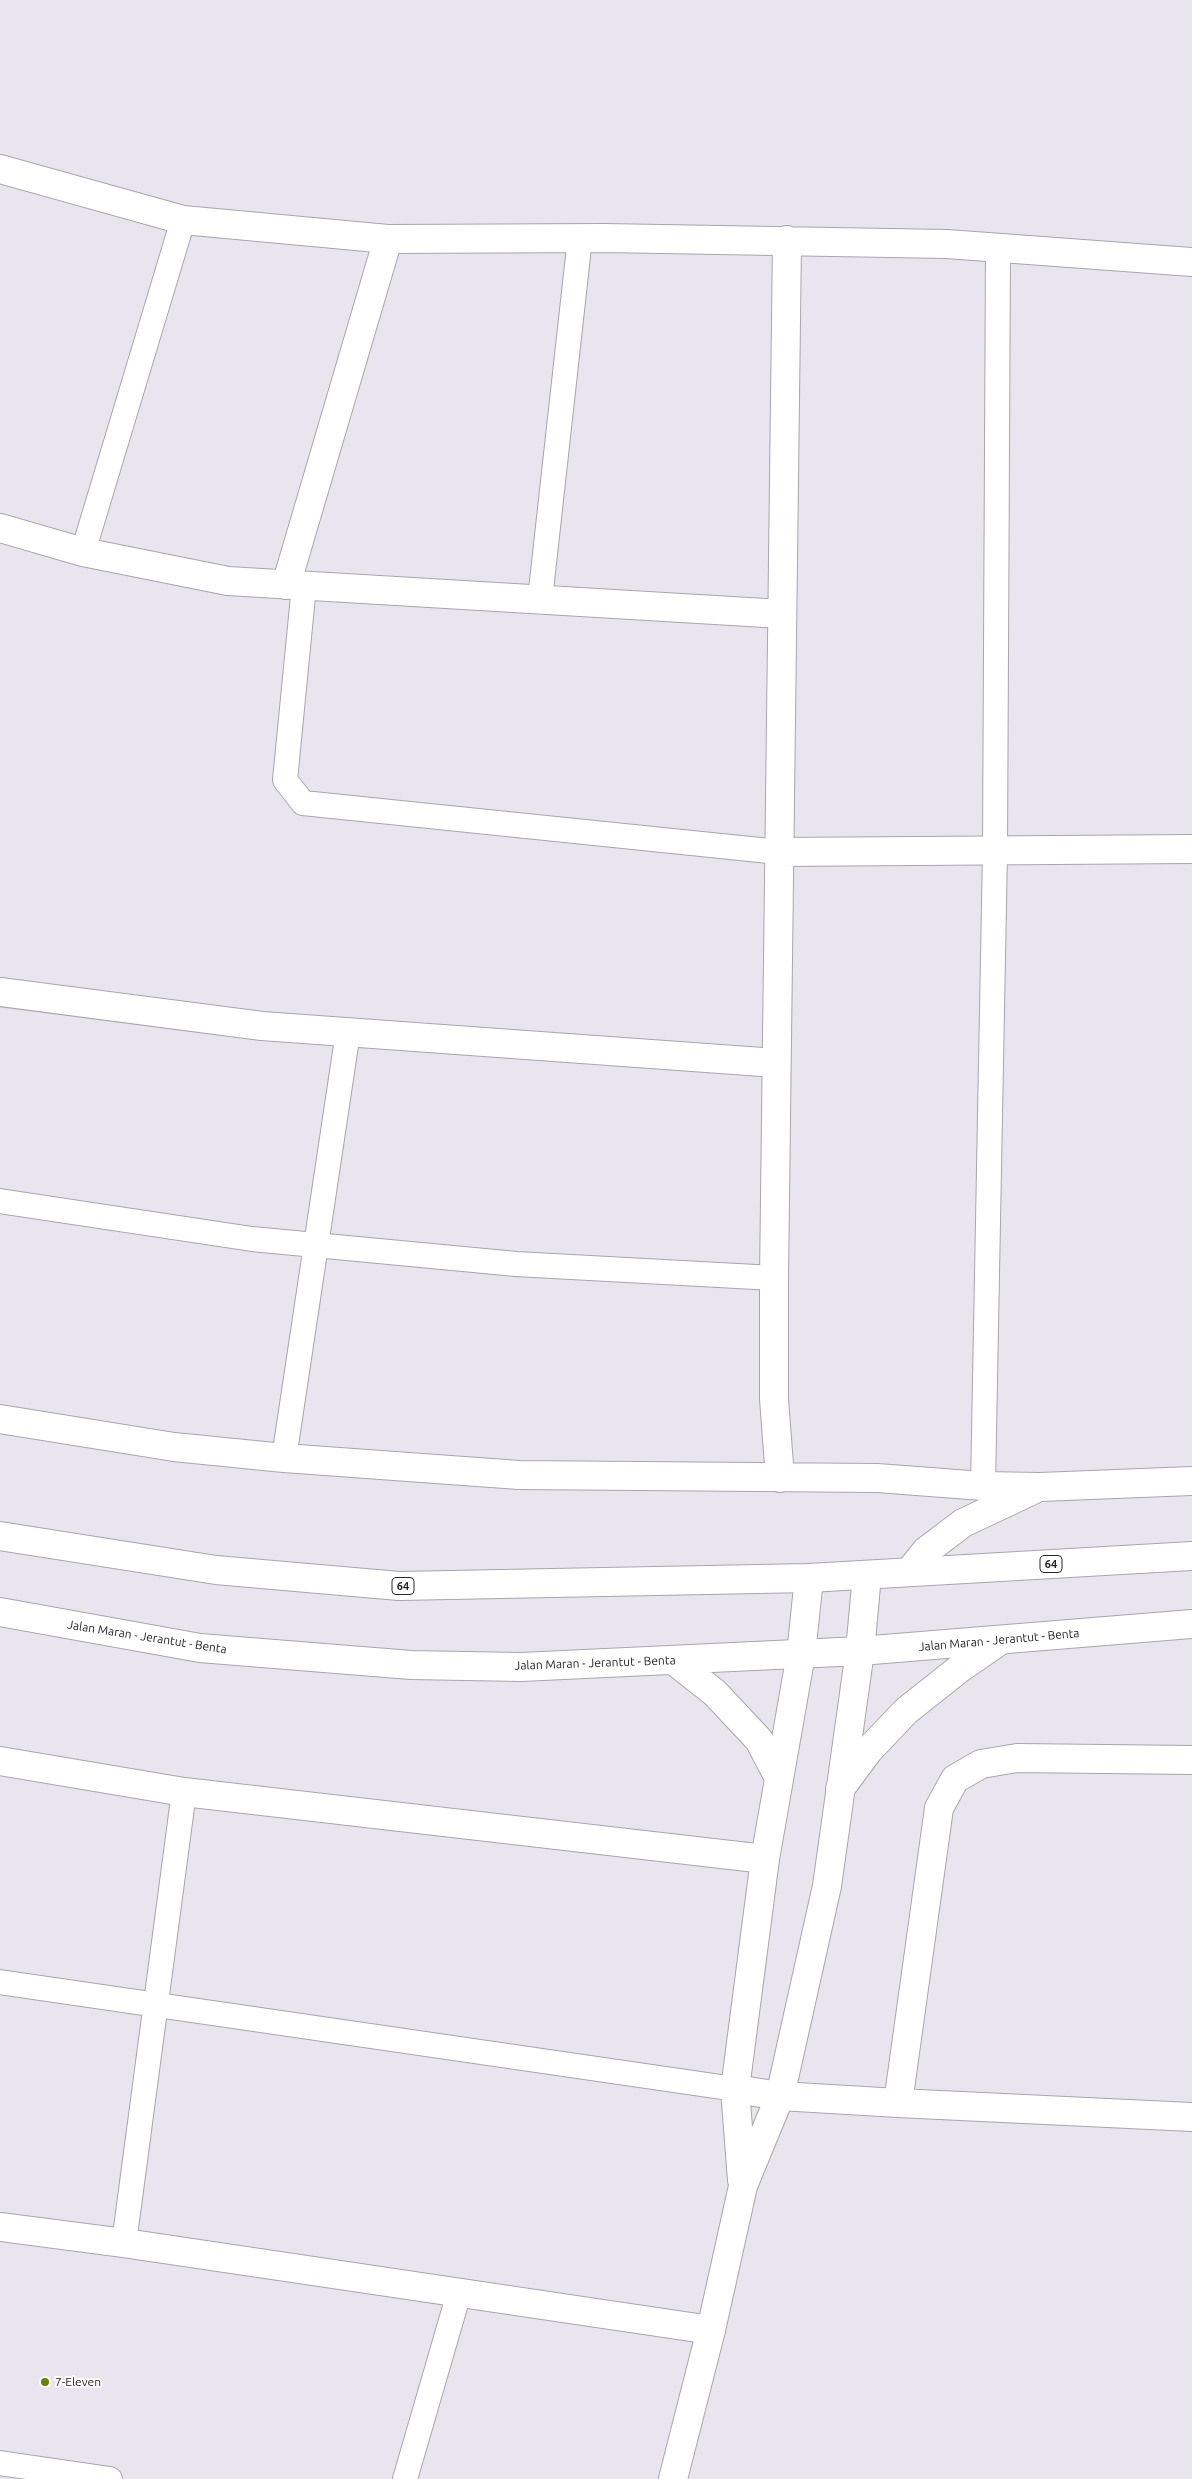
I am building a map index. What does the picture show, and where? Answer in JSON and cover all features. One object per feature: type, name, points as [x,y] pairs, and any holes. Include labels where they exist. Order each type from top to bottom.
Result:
[{"type":"street","points":[[0,169],[183,220],[388,239],[787,240],[998,247],[1192,262]]},
{"type":"street","points":[[295,586],[388,239]]},
{"type":"street","points":[[780,1478],[774,1399],[774,1278],[787,240]]},
{"type":"street","points":[[0,528],[83,552],[228,581],[782,614]]},
{"type":"street","points":[[779,852],[1192,849]]},
{"type":"street","points":[[0,992],[262,1026],[776,1063]]},
{"type":"street","points":[[0,1419],[174,1447],[284,1458],[519,1475],[877,1478],[983,1486],[1040,1487],[1192,1480]]},
{"type":"street","points":[[909,1572],[926,1551],[963,1522],[1040,1487]]},
{"type":"street","name":"64","points":[[0,1536],[216,1570],[399,1586],[809,1578],[1192,1556]]},
{"type":"street","points":[[673,2479],[711,2330],[742,2186],[780,2096],[827,1886],[860,1651],[868,1575]]},
{"type":"street","points":[[742,2186],[735,2089],[765,1859],[801,1654],[809,1578]]},
{"type":"street","name":"Jalan Maran - Jerantut - Benta","points":[[0,1612],[200,1648],[411,1665],[521,1667],[860,1651],[1192,1624]]},
{"type":"street","points":[[840,1790],[870,1750],[906,1711],[959,1669],[1002,1640]]},
{"type":"street","points":[[673,1660],[715,1693],[759,1740],[779,1778]]},
{"type":"street","points":[[898,2104],[939,1808],[955,1779],[981,1764],[1017,1758],[1192,1760]]},
{"type":"street","points":[[0,1761],[184,1792],[765,1859]]},
{"type":"street","points":[[735,2089],[780,2096],[898,2104],[1192,2117]]},
{"type":"street","points":[[0,2227],[124,2243],[711,2330]]},
{"type":"lane","points":[[83,552],[183,220]]},
{"type":"lane","points":[[540,599],[580,238]]},
{"type":"lane","points":[[983,1486],[995,851],[998,247]]},
{"type":"lane","points":[[295,586],[285,780],[303,803],[779,852]]},
{"type":"lane","points":[[284,1458],[314,1244],[348,1032]]},
{"type":"lane","points":[[0,1201],[252,1240],[314,1244],[516,1264],[774,1278]]},
{"type":"lane","points":[[124,2243],[184,1792]]},
{"type":"lane","points":[[0,1982],[735,2089]]},
{"type":"lane","points":[[405,2479],[459,2293]]},
{"type":"lane","points":[[0,2463],[110,2479]]},
{"type":"place","name":"7-Eleven","points":[[45,2382]]}]
